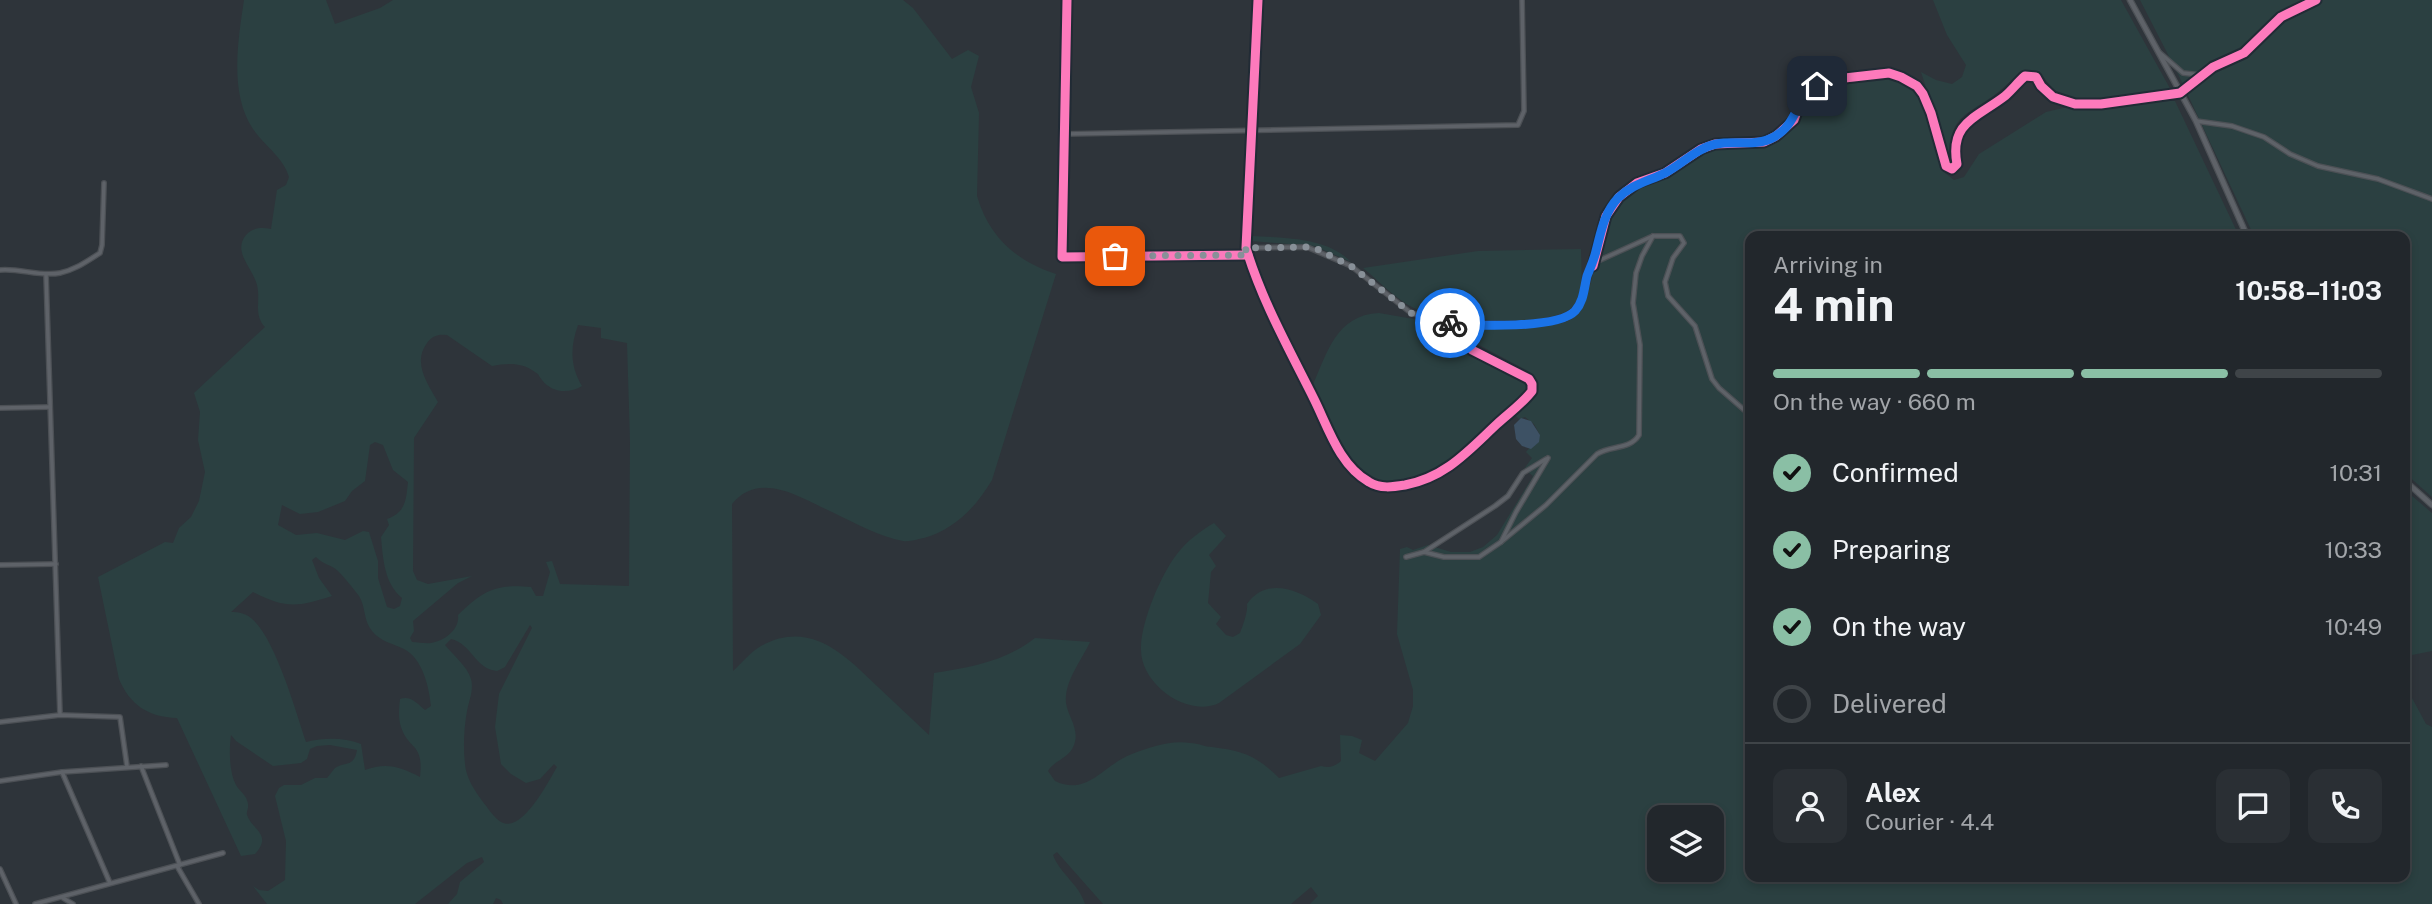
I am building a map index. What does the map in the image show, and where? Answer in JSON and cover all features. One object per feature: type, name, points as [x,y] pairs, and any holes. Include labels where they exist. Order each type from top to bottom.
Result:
[{"type":"street","points":[[1067,0],[1062,257],[1248,255]]},
{"type":"street","points":[[1258,0],[1245,248],[1256,281],[1330,437],[1355,470],[1372,484],[1395,487],[1437,475],[1453,464],[1532,391],[1529,379],[1472,350],[1450,323]]},
{"type":"street","points":[[1064,134],[1518,125],[1524,111],[1522,0]]},
{"type":"street","points":[[2130,0],[2196,121],[2245,231]]},
{"type":"street","points":[[1245,248],[1317,249],[1351,266],[1411,313],[1450,323],[1476,326],[1538,324],[1566,318],[1578,306],[1593,266],[1606,216],[1619,197],[1637,183],[1665,173],[1701,149],[1715,144],[1764,142],[1776,136],[1794,120],[1805,94],[1829,80],[1889,73],[1917,86],[1923,94],[1946,166],[1950,169],[1957,164],[1956,144],[1964,125],[1977,113],[2006,96],[2025,76],[2036,77],[2049,94],[2075,104],[2101,104],[2180,93],[2213,67],[2244,53],[2281,18],[2316,0]]},
{"type":"street","points":[[2159,52],[2183,73],[2203,75]]},
{"type":"street","points":[[2196,121],[2232,125],[2264,137],[2290,154],[2318,166],[2378,179],[2432,199]]},
{"type":"street","points":[[0,270],[61,273],[100,253],[104,183]]},
{"type":"street","points":[[1593,266],[1653,236],[1679,236],[1684,240],[1673,258],[1665,282],[1666,289],[1673,302],[1695,326],[1712,379],[1745,411]]},
{"type":"street","points":[[1424,552],[1444,557],[1479,557],[1546,505],[1597,454],[1629,445],[1639,435],[1640,345],[1633,303],[1636,273],[1653,236]]},
{"type":"street","points":[[46,274],[60,715]]},
{"type":"street","points":[[0,408],[50,407]]},
{"type":"street","points":[[1406,557],[1424,552],[1495,506],[1508,496],[1524,473],[1548,458],[1501,542]]},
{"type":"street","points":[[2410,485],[2432,505]]},
{"type":"street","points":[[0,565],[56,564]]},
{"type":"street","points":[[0,722],[60,715],[120,717],[127,766]]},
{"type":"street","points":[[0,781],[62,772],[166,765]]},
{"type":"street","points":[[141,766],[178,865],[198,904]]},
{"type":"street","points":[[62,772],[110,884]]},
{"type":"street","points":[[35,904],[223,853]]},
{"type":"street","points":[[0,869],[16,904]]},
{"type":"street","points":[[61,897],[73,904]]},
{"type":"green space","points":[[244,0],[326,0],[335,24],[380,8],[393,0],[903,0],[913,8],[952,59],[968,50],[979,56],[971,87],[979,113],[977,196],[982,211],[1006,246],[1028,262],[1056,274],[992,480],[972,508],[955,523],[935,534],[908,541],[877,533],[782,490],[755,489],[743,494],[732,504],[733,671],[761,646],[779,639],[811,639],[826,644],[853,663],[929,735],[934,673],[974,666],[999,658],[1035,638],[1090,642],[1066,695],[1067,708],[1076,734],[1074,745],[1069,753],[1048,771],[1055,781],[1067,785],[1086,782],[1132,754],[1175,742],[1232,750],[1256,759],[1279,778],[1321,766],[1331,766],[1341,761],[1340,735],[1362,740],[1359,753],[1375,761],[1408,723],[1413,706],[1413,690],[1397,634],[1400,549],[1407,547],[1413,550],[1428,545],[1451,552],[1470,552],[1483,547],[1497,535],[1533,476],[1524,469],[1532,458],[1526,452],[1540,435],[1534,424],[1525,417],[1519,419],[1511,411],[1530,393],[1534,383],[1532,377],[1528,371],[1468,339],[1462,329],[1550,325],[1574,317],[1587,296],[1610,216],[1617,204],[1635,189],[1716,148],[1758,146],[1778,139],[1815,92],[1855,77],[1887,77],[1913,87],[1922,97],[1945,173],[1954,180],[1964,177],[1979,154],[2046,112],[2072,106],[2106,107],[2150,101],[2175,101],[2237,231],[1745,231],[1745,882],[2410,882],[2410,694],[2426,724],[2432,727],[2432,904],[1310,904],[1318,896],[1311,887],[1291,904],[1103,904],[1057,852],[1053,855],[1056,862],[1085,904],[503,904],[496,898],[493,904],[448,904],[457,894],[460,882],[484,862],[482,857],[467,863],[415,904],[267,904],[253,886],[268,891],[285,880],[286,841],[275,796],[279,788],[284,785],[301,785],[315,778],[327,778],[335,768],[351,762],[357,750],[330,745],[317,746],[310,749],[307,759],[301,763],[273,766],[231,735],[232,774],[247,801],[247,814],[262,837],[255,854],[241,856],[177,718],[157,715],[141,708],[123,688],[98,577],[165,542],[173,543],[179,528],[191,517],[199,501],[205,472],[198,440],[200,412],[194,393],[265,327],[258,312],[257,285],[242,254],[242,241],[252,230],[271,229],[277,190],[286,185],[289,177],[245,115],[237,66]],"holes":[[[578,325],[601,328],[601,338],[627,343],[630,441],[629,586],[560,584],[552,561],[546,562],[550,572],[543,596],[536,596],[531,587],[491,590],[458,615],[457,625],[446,637],[431,643],[412,642],[410,638],[414,631],[413,621],[458,583],[472,576],[428,584],[417,580],[413,571],[414,438],[438,402],[421,366],[427,343],[434,337],[447,335],[492,366],[525,366],[538,374],[551,388],[566,391],[582,386],[573,364]],[[375,442],[383,445],[393,470],[408,482],[404,505],[398,513],[387,519],[389,525],[381,537],[388,578],[402,598],[400,606],[394,609],[387,607],[369,532],[363,531],[345,540],[317,533],[296,535],[278,525],[282,505],[300,514],[318,512],[345,501],[352,491],[365,481],[370,445]],[[316,557],[338,571],[359,596],[367,622],[375,635],[404,649],[420,666],[427,682],[431,706],[425,710],[413,700],[404,698],[400,699],[399,713],[404,735],[420,758],[420,777],[393,767],[380,766],[365,770],[361,744],[334,739],[306,742],[284,676],[268,641],[251,618],[231,612],[253,592],[284,604],[301,604],[332,596],[319,578],[312,560]],[[530,625],[532,628],[499,694],[495,727],[501,764],[526,783],[540,779],[554,764],[557,767],[534,805],[517,821],[509,824],[501,822],[494,815],[471,784],[467,774],[464,737],[472,683],[460,661],[445,645],[451,639],[458,641],[483,666],[497,671],[505,667]]]},
{"type":"green space","points":[[1933,0],[2121,0],[2172,92],[2112,100],[2081,100],[2056,91],[2038,71],[2023,71],[1957,124],[1953,132],[1953,156],[1949,159],[1921,72],[1952,84],[1962,77],[1966,65],[1947,35]]},
{"type":"green space","points":[[2140,0],[2432,0],[2432,497],[2410,477],[2410,231],[2252,231]]},
{"type":"green space","points":[[1252,236],[1318,243],[1351,262],[1314,246],[1251,241]]},
{"type":"green space","points":[[1581,249],[1581,287],[1576,301],[1561,314],[1543,318],[1470,319],[1427,312],[1407,304],[1363,268],[1478,251]]},
{"type":"green space","points":[[1379,313],[1442,324],[1467,347],[1526,379],[1527,389],[1460,451],[1431,472],[1404,480],[1377,480],[1360,470],[1335,436],[1312,387],[1328,349],[1343,328],[1364,315]]},
{"type":"green space","points":[[2410,494],[2432,513],[2432,651],[2412,655],[2410,658]]},
{"type":"green space","points":[[1214,523],[1226,536],[1209,555],[1216,566],[1211,572],[1208,603],[1221,617],[1216,624],[1226,635],[1233,637],[1240,633],[1247,604],[1254,596],[1272,588],[1291,590],[1309,598],[1318,604],[1321,615],[1300,644],[1219,703],[1193,706],[1180,702],[1157,686],[1143,663],[1142,639],[1158,586],[1171,563],[1189,541]]},
{"type":"water","points":[[1521,418],[1531,421],[1540,435],[1539,442],[1531,449],[1522,446],[1516,439],[1514,425]]},
{"type":"cycle path","points":[[1067,0],[1062,257],[1248,255]]},
{"type":"cycle path","points":[[1258,0],[1246,248],[1268,306],[1336,445],[1350,466],[1373,484],[1387,487],[1405,485],[1433,476],[1466,453],[1532,391],[1529,379],[1472,350],[1450,323]]},
{"type":"cycle path","points":[[1593,266],[1606,216],[1619,197],[1637,183],[1665,173],[1701,149],[1715,144],[1764,142],[1776,136],[1794,120],[1801,100],[1808,92],[1836,79],[1889,73],[1917,86],[1931,113],[1946,166],[1952,169],[1957,164],[1957,139],[1968,122],[2005,96],[2025,76],[2036,77],[2053,97],[2075,104],[2101,104],[2180,93],[2213,67],[2244,53],[2281,17],[2316,0]]},
{"type":"way so far","points":[[1115,256],[1248,255],[1245,248],[1307,247],[1317,249],[1351,266],[1411,313],[1450,323]]},
{"type":"route","points":[[1450,323],[1497,326],[1538,324],[1566,318],[1573,313],[1582,298],[1606,216],[1619,197],[1637,183],[1665,173],[1701,149],[1715,144],[1764,142],[1776,136],[1794,120],[1805,94],[1817,86]]}]
